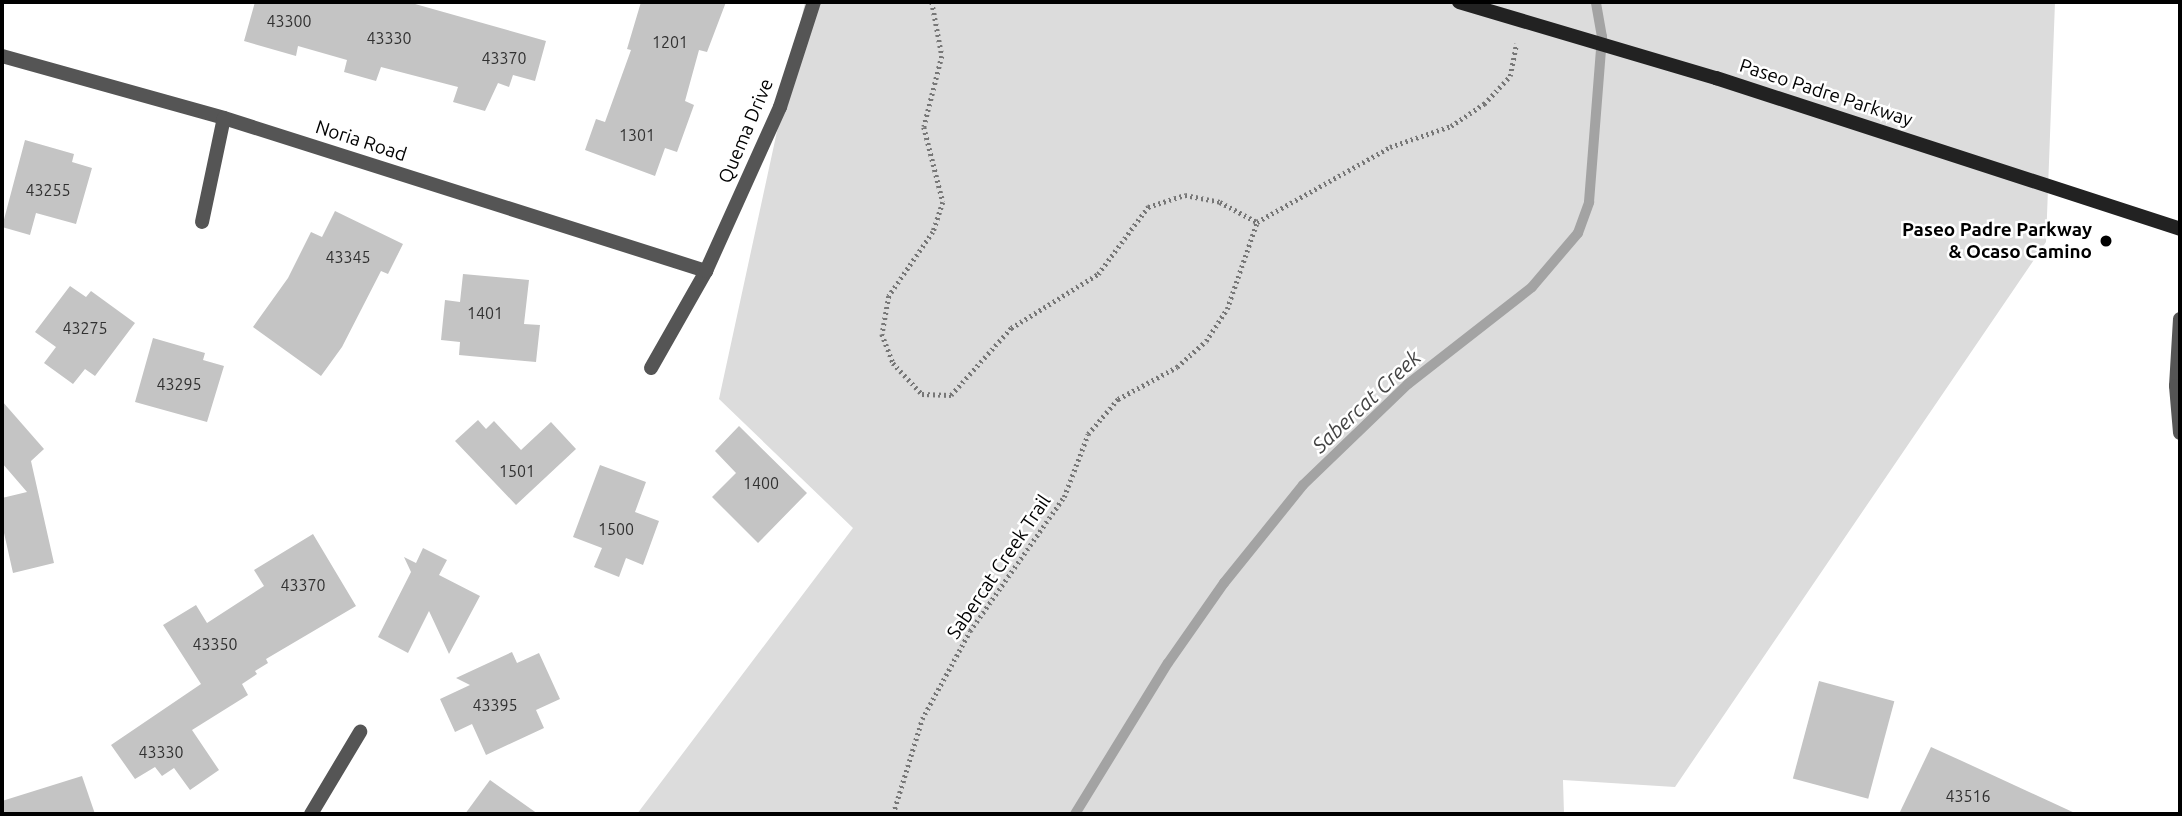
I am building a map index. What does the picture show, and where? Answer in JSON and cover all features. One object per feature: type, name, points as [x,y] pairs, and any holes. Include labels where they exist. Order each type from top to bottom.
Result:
[{"type":"main road","name":"Paseo Padre Parkway","points":[[1458,2],[1716,78],[2180,229]]},
{"type":"street","name":"Quema Drive","points":[[651,368],[706,271],[780,107],[814,2]]},
{"type":"street","name":"Noria Road","points":[[2,56],[224,118],[706,271]]},
{"type":"street","points":[[202,222],[224,118]]},
{"type":"street","points":[[2180,319],[2176,386],[2180,433]]},
{"type":"street","points":[[311,814],[360,732]]},
{"type":"path","points":[[932,2],[942,56],[924,127],[943,202],[933,232],[889,296],[882,334],[893,363],[922,394],[951,395],[1011,328],[1098,274],[1148,207],[1185,195],[1220,202],[1257,222],[1390,147],[1451,126],[1484,104],[1510,76],[1517,39]]},
{"type":"path","name":"Sabercat Creek Trail","points":[[893,814],[922,719],[970,631],[1065,497],[1088,434],[1118,400],[1177,367],[1206,341],[1227,309],[1257,222]]},
{"type":"shaded area","points":[[805,2],[2055,2],[2046,242],[1675,787],[1563,780],[1564,814],[637,814],[853,528],[719,399]]},
{"type":"building","points":[[255,2],[408,2],[546,41],[535,81],[513,75],[509,87],[498,83],[485,111],[453,102],[458,87],[381,67],[376,81],[344,72],[347,60],[298,46],[296,56],[244,41]]},
{"type":"building","points":[[641,2],[726,2],[707,52],[699,50],[685,101],[694,105],[677,152],[665,148],[655,176],[585,150],[596,119],[605,122],[631,50],[627,49]]},
{"type":"building","points":[[25,140],[74,154],[72,162],[92,168],[76,224],[36,213],[30,235],[2,227]]},
{"type":"building","points":[[335,211],[403,244],[388,274],[381,271],[342,347],[321,376],[253,327],[288,278],[311,232],[322,237]]},
{"type":"building","points":[[463,274],[529,280],[524,324],[540,325],[536,362],[459,355],[460,342],[441,340],[445,300],[460,302]]},
{"type":"building","points":[[70,286],[86,297],[91,291],[135,323],[95,376],[85,369],[73,384],[44,363],[56,347],[35,332]]},
{"type":"building","points":[[153,338],[205,353],[203,360],[224,366],[207,422],[135,402]]},
{"type":"building","points":[[2,401],[44,449],[31,461],[54,563],[13,573],[2,524],[2,498],[27,492],[2,463]]},
{"type":"building","points":[[478,420],[486,429],[494,421],[521,450],[551,422],[576,449],[516,505],[455,441]]},
{"type":"building","points":[[739,426],[807,493],[758,543],[712,497],[736,473],[715,451]]},
{"type":"building","points":[[600,465],[646,482],[635,512],[659,521],[643,565],[626,558],[619,577],[594,567],[602,548],[573,537]]},
{"type":"building","points":[[313,534],[356,606],[266,659],[268,663],[242,684],[248,695],[192,730],[219,770],[190,790],[174,768],[162,776],[155,767],[135,779],[111,745],[201,684],[163,625],[196,605],[207,623],[264,586],[254,570]]},
{"type":"building","points":[[423,548],[447,560],[439,575],[480,596],[449,654],[429,611],[408,653],[378,637],[411,572],[404,557],[416,563]]},
{"type":"building","points":[[512,652],[517,663],[539,653],[560,699],[536,710],[544,728],[486,755],[472,724],[455,732],[440,699],[470,685],[456,678]]},
{"type":"building","points":[[1819,681],[1894,701],[1868,799],[1793,779]]},
{"type":"building","points":[[1931,747],[1962,761],[2077,814],[1899,814]]},
{"type":"building","points":[[82,776],[95,814],[2,814],[2,801]]},
{"type":"building","points":[[490,780],[538,814],[465,814]]},
{"type":"waterway","name":"Sabercat Creek","points":[[1075,814],[1168,663],[1224,583],[1303,485],[1408,384],[1532,287],[1578,233],[1589,202],[1602,37],[1596,2]]},
{"type":"place","name":"Paseo Padre Parkway & Ocaso Camino","points":[[2106,241]]}]
